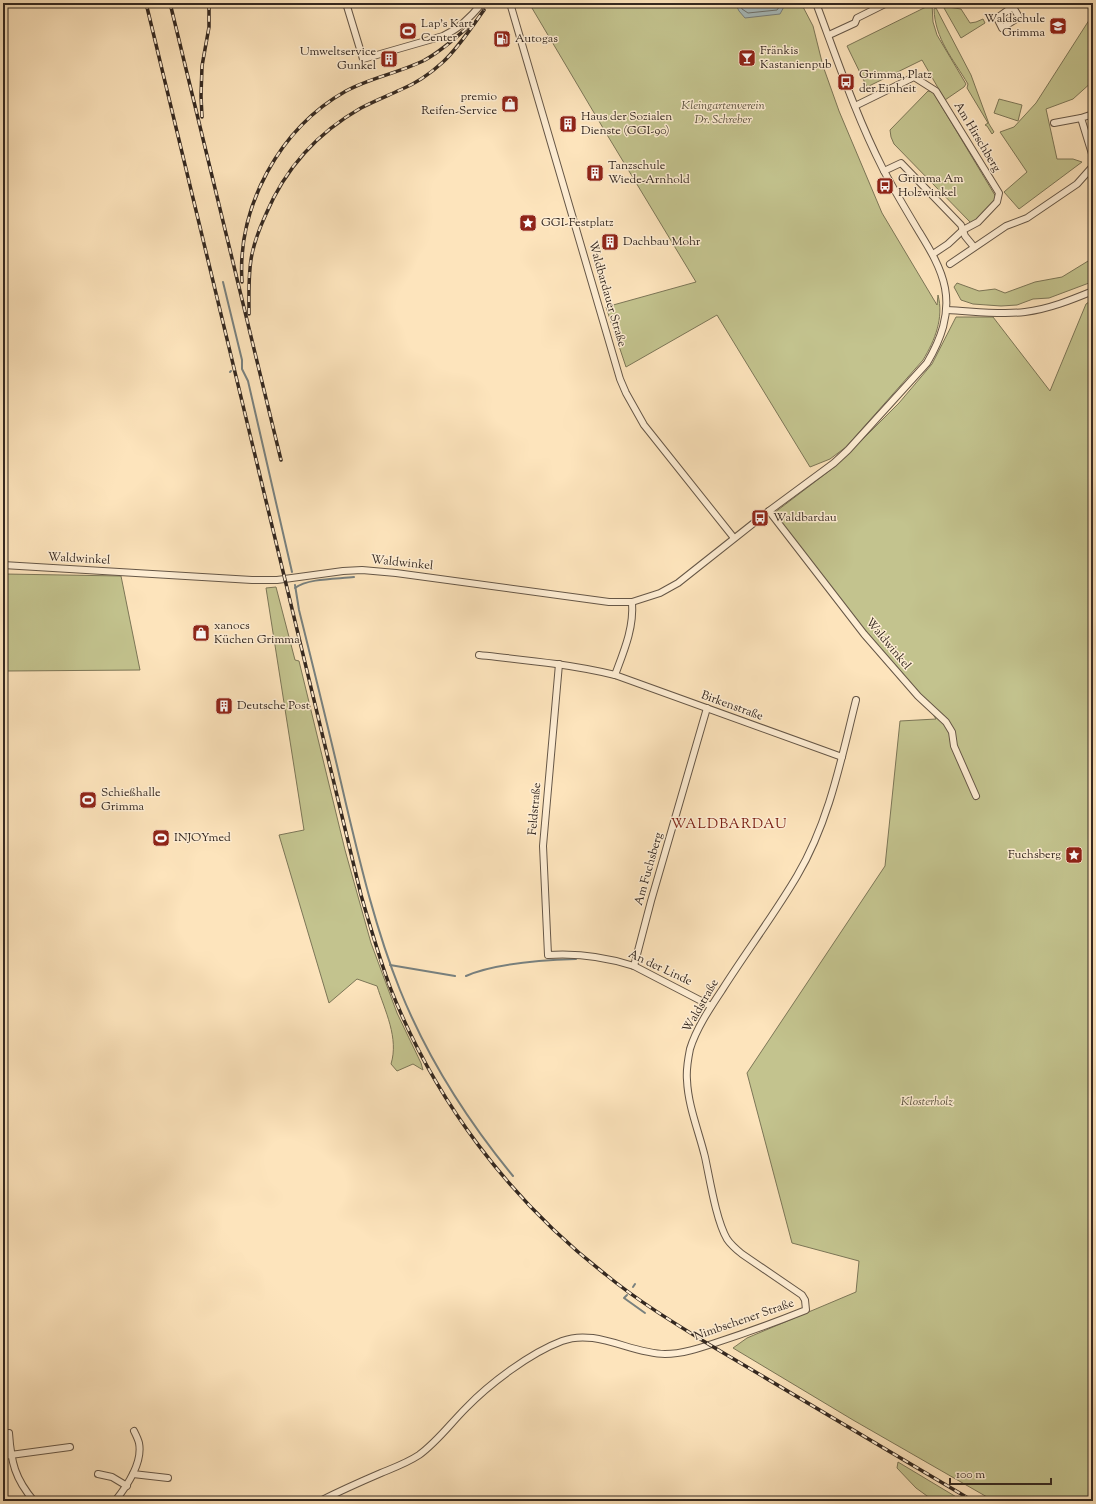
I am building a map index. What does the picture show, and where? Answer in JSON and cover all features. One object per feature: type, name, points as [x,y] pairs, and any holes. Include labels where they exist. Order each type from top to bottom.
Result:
[{"type":"street","points":[[346,3],[363,59],[452,32],[482,3]]},
{"type":"street","name":"Waldbardauer Straße","points":[[510,3],[620,379],[644,425],[734,538]]},
{"type":"street","name":"Waldwinkel","points":[[3,565],[252,580],[277,580],[343,571],[362,570],[396,573],[609,602],[632,602],[660,593],[678,583],[769,511],[834,463],[848,450],[927,363],[936,348],[947,310],[945,288],[933,254],[884,171],[873,149],[816,3]]},
{"type":"street","points":[[829,35],[855,23],[857,18],[887,3]]},
{"type":"street","name":"Am Hirschberg","points":[[855,106],[914,77],[936,91],[999,193],[997,202],[989,212],[978,222],[962,230],[948,244],[933,254]]},
{"type":"street","points":[[1054,123],[1093,114]]},
{"type":"street","points":[[1081,118],[1093,157]]},
{"type":"street","points":[[884,171],[901,163],[961,225],[965,236],[974,247]]},
{"type":"street","points":[[950,264],[1006,226],[1027,218],[1077,184],[1093,166]]},
{"type":"street","points":[[947,310],[1023,312],[1041,310],[1070,301],[1093,291]]},
{"type":"street","name":"Waldwinkel","points":[[769,511],[864,634],[918,696],[946,722],[952,732],[954,746],[976,796]]},
{"type":"street","points":[[615,675],[632,622],[632,602]]},
{"type":"street","name":"Birkenstraße","points":[[479,656],[559,664],[615,675],[842,756]]},
{"type":"street","name":"Feldstraße","points":[[548,955],[543,846],[559,664]]},
{"type":"street","name":"Waldstraße","points":[[806,1310],[805,1300],[802,1295],[734,1248],[728,1239],[720,1220],[690,1099],[687,1078],[694,1039],[711,1006],[784,897],[806,860],[830,800],[856,700]]},
{"type":"street","name":"Am Fuchsberg","points":[[634,966],[653,894],[707,708]]},
{"type":"street","name":"An der Linde","points":[[548,955],[594,956],[634,966],[711,1006]]},
{"type":"street","name":"Nimbschener Straße","points":[[320,1501],[400,1465],[418,1455],[447,1429],[480,1394],[498,1380],[548,1348],[563,1341],[583,1337],[593,1338],[637,1350],[666,1354],[696,1349],[727,1340],[806,1310]]},
{"type":"street","points":[[115,1501],[127,1486],[138,1459],[139,1444],[134,1431]]},
{"type":"street","points":[[9,1433],[10,1455],[17,1475],[22,1485],[34,1501]]},
{"type":"street","points":[[3,1456],[70,1447]]},
{"type":"street","points":[[98,1474],[112,1477],[127,1486]]},
{"type":"street","points":[[133,1474],[168,1478]]},
{"type":"green space","name":"Kleingartenverein Dr. Schreber","points":[[529,3],[801,3],[813,26],[823,66],[839,111],[882,213],[937,305],[938,295],[940,304],[939,320],[935,337],[923,360],[846,447],[830,459],[810,467],[717,315],[626,367],[606,307],[696,282]]},
{"type":"green space","points":[[932,4],[933,22],[937,35],[966,84],[964,87],[945,100],[922,60],[867,87],[847,46]]},
{"type":"green space","points":[[948,7],[961,9],[970,23],[983,19],[985,23],[961,38],[944,8]]},
{"type":"green space","points":[[936,8],[971,75],[989,124],[994,132],[992,134],[985,125],[988,123],[967,88],[968,84],[941,39],[935,20],[934,9]]},
{"type":"green space","points":[[1093,14],[1093,81],[1073,99],[1046,109],[1057,159],[1073,159],[1082,162],[1019,209],[1004,192],[1027,172],[1000,132],[1014,127],[1036,103]]},
{"type":"green space","points":[[928,91],[933,92],[996,197],[992,205],[971,223],[894,144],[891,137],[890,130]]},
{"type":"green space","points":[[999,99],[1022,105],[1018,121],[994,113]]},
{"type":"green space","points":[[1093,258],[1093,280],[1089,283],[1049,298],[1033,299],[1017,305],[1001,306],[973,304],[961,300],[954,287],[957,283],[979,291],[995,289],[1005,293],[1035,282],[1062,277]]},
{"type":"green space","name":"Klosterholz","points":[[1093,299],[1093,1501],[994,1501],[853,1420],[733,1348],[747,1338],[856,1292],[859,1261],[792,1243],[747,1073],[885,866],[900,721],[936,719],[921,696],[892,667],[774,513],[837,465],[899,403],[932,364],[956,317],[993,317],[1050,391],[1086,304]]},
{"type":"green space","points":[[5,574],[121,576],[140,670],[7,671],[5,639]]},
{"type":"green space","points":[[276,587],[295,660],[299,661],[345,850],[371,943],[397,1013],[423,1070],[413,1064],[397,1071],[391,1064],[393,1054],[392,1034],[377,986],[357,979],[329,1003],[279,835],[304,830],[266,588]]},
{"type":"green space","points":[[898,1462],[963,1501],[934,1501],[916,1488],[897,1468]]},
{"type":"water","points":[[739,3],[786,3],[780,14],[745,18],[736,5]]},
{"type":"waterway","points":[[223,282],[242,360],[242,369],[248,381],[292,572]]},
{"type":"waterway","points":[[295,588],[307,582],[354,577]]},
{"type":"waterway","points":[[295,585],[299,610],[357,851],[376,921],[391,967],[411,1015],[435,1064],[480,1133],[513,1176]]},
{"type":"waterway","points":[[466,976],[505,965],[535,961],[576,959]]},
{"type":"waterway","points":[[390,965],[455,976]]},
{"type":"waterway","points":[[627,1295],[624,1298],[645,1313]]},
{"type":"railway","points":[[146,3],[361,895],[378,953],[390,987],[408,1029],[429,1069],[452,1108],[478,1145],[507,1180],[538,1214],[570,1245],[605,1274],[643,1303],[697,1337],[973,1501]]},
{"type":"railway","points":[[170,3],[281,460]]},
{"type":"railway","points":[[202,117],[202,66],[209,27],[209,3]]},
{"type":"railway","points":[[249,314],[249,284],[252,254],[262,224],[274,197],[293,166],[330,128],[366,105],[411,85],[438,66],[460,44],[484,10]]},
{"type":"railway","points":[[242,282],[242,253],[247,225],[255,198],[267,172],[283,148],[301,126],[322,107],[346,91],[355,86],[404,69],[429,58],[467,28]]},
{"type":"place","name":"Waldschule Grimma","points":[[1058,26]]},
{"type":"place","name":"Lap's Kart Center","points":[[408,31]]},
{"type":"place","name":"Autogas","points":[[502,39]]},
{"type":"place","name":"Fränkis Kastanienpub","points":[[747,58]]},
{"type":"place","name":"Umweltservice Gunkel","points":[[389,59]]},
{"type":"place","name":"Grimma, Platz der Einheit","points":[[846,82]]},
{"type":"place","name":"premio Reifen-Service","points":[[510,104]]},
{"type":"place","name":"Haus der Sozialen Dienste (GGI-90)","points":[[568,124]]},
{"type":"place","name":"Tanzschule Wiede-Arnhold","points":[[595,173]]},
{"type":"place","name":"Grimma Am Holzwinkel","points":[[885,186]]},
{"type":"place","name":"GGI-Festplatz","points":[[528,223]]},
{"type":"place","name":"Dachbau Mohr","points":[[610,242]]},
{"type":"place","name":"Waldbardau","points":[[760,518]]},
{"type":"place","name":"xanocs Küchen Grimma","points":[[201,633]]},
{"type":"place","name":"Deutsche Post","points":[[224,706]]},
{"type":"place","name":"Schießhalle Grimma","points":[[88,800]]},
{"type":"place","name":"INJOYmed","points":[[161,838]]},
{"type":"place","name":"Fuchsberg","points":[[1074,855]]},
{"type":"district","name":"WALDBARDAU","points":[[729,825]]}]
